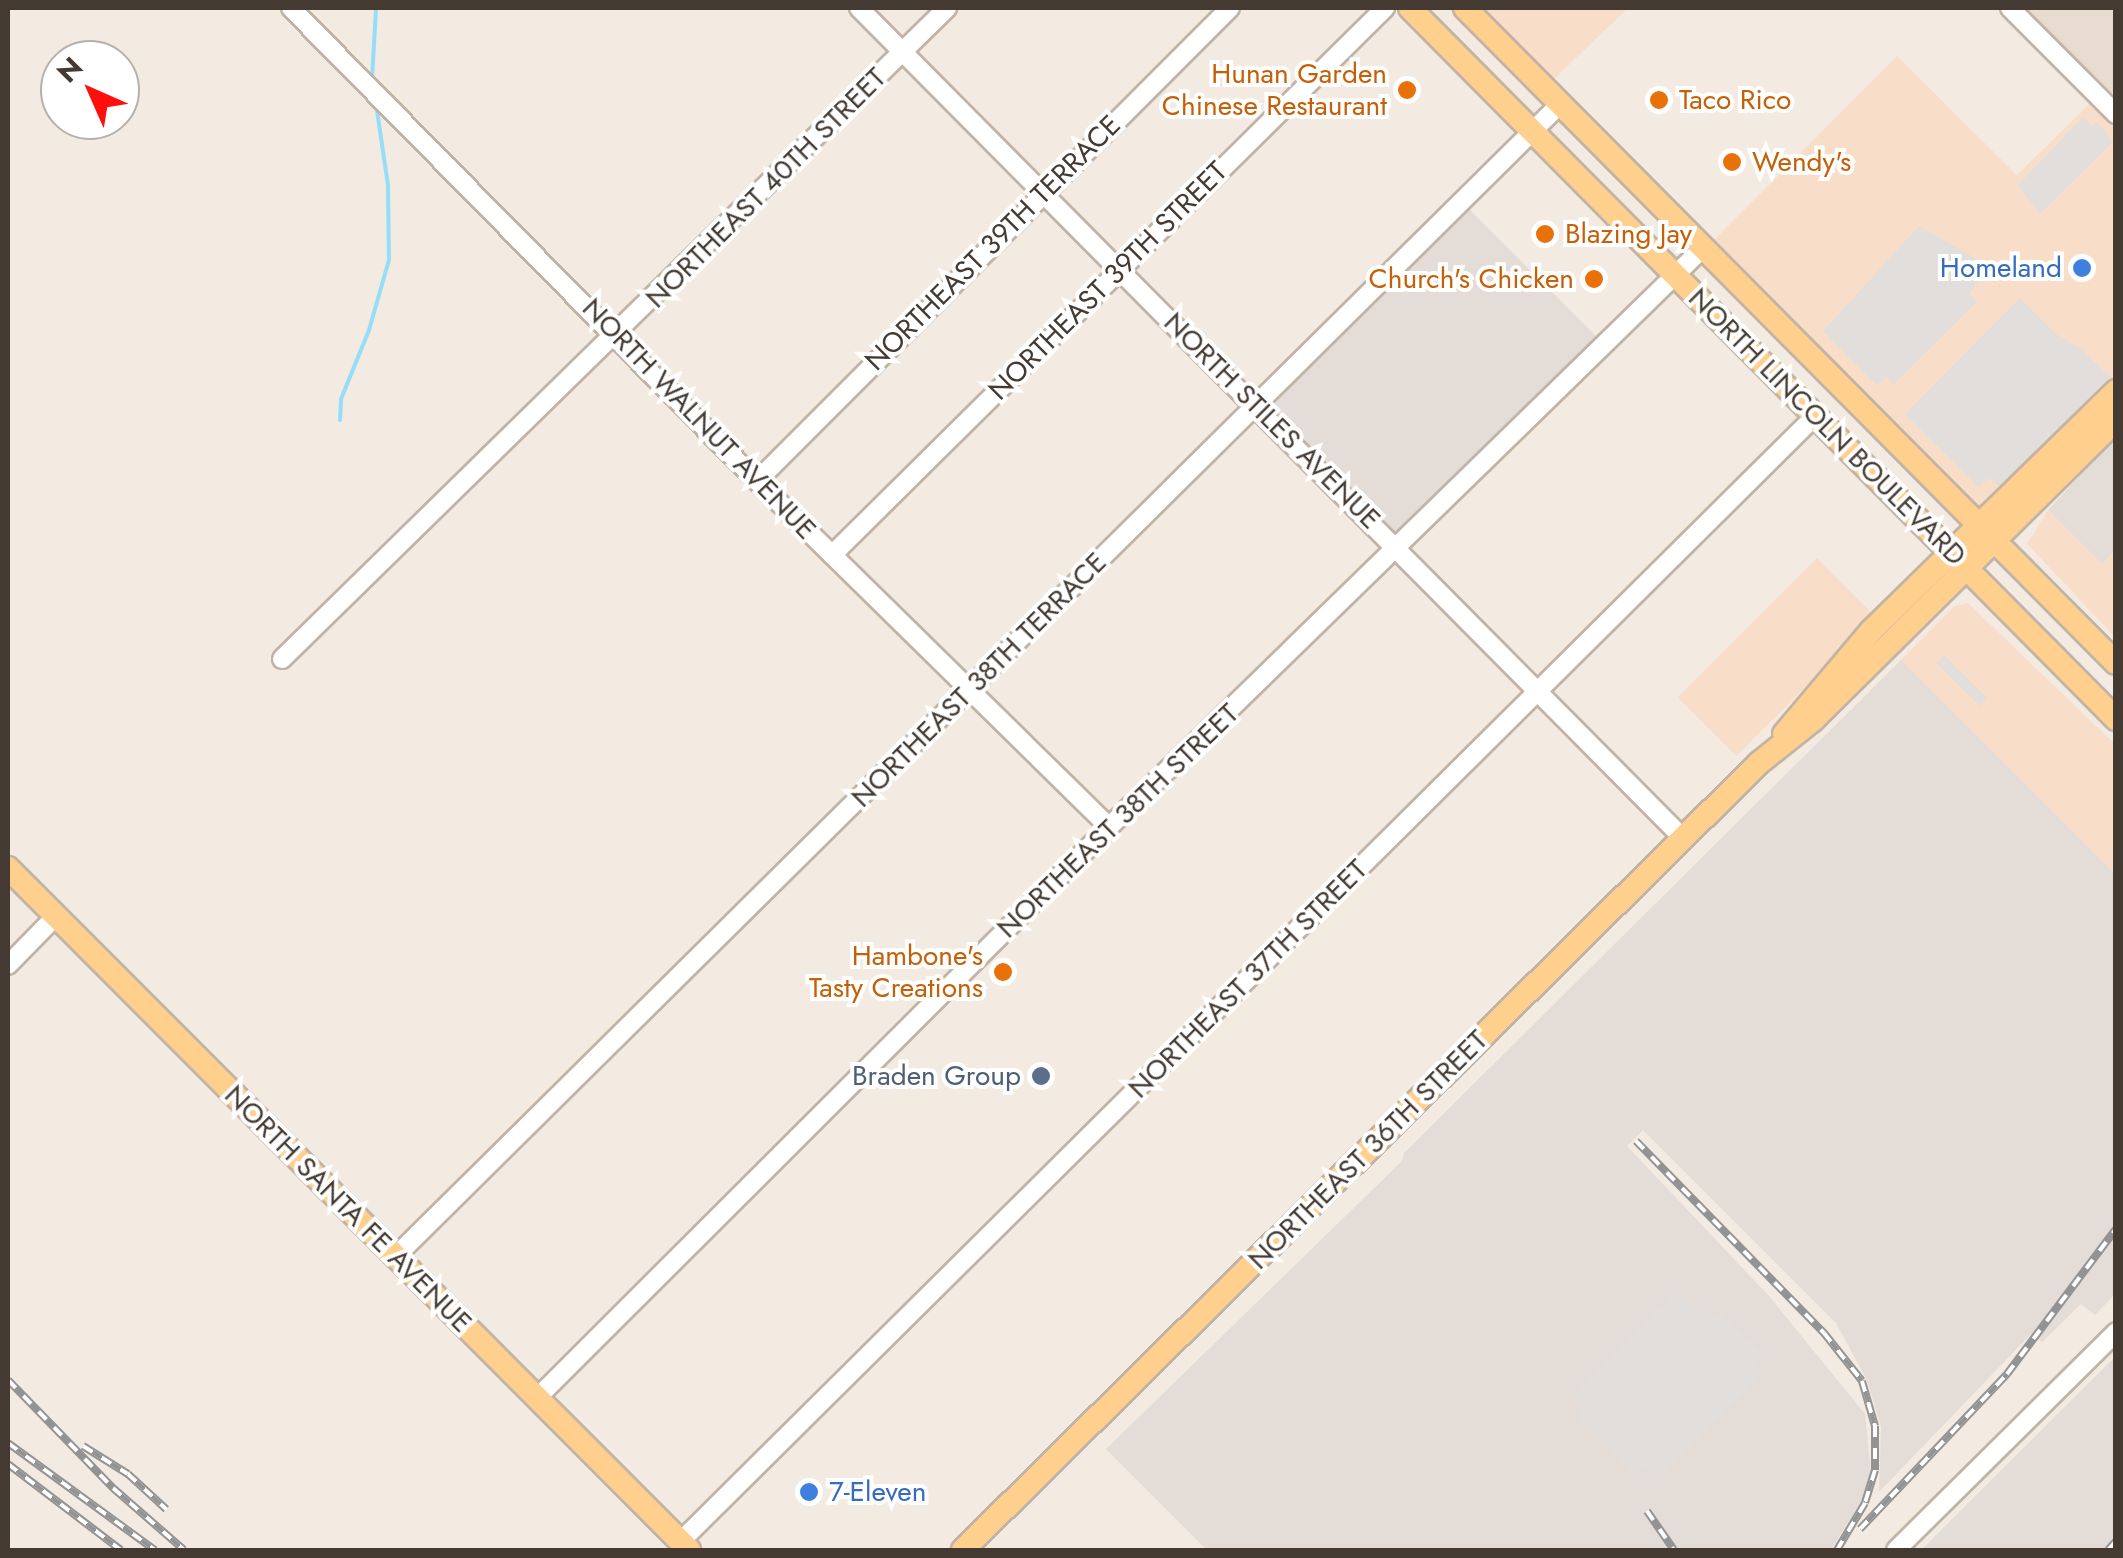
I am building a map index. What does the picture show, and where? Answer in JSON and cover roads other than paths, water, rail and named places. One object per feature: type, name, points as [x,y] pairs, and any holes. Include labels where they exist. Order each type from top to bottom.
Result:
[{"type":"main road","name":"NORTH LINCOLN BOULEVARD","points":[[1410,8],[1958,561],[2111,707]]},
{"type":"main road","name":"NORTH LINCOLN BOULEVARD","points":[[1465,8],[2116,662]]},
{"type":"main road","name":"NORTHEAST 36TH STREET","points":[[1989,532],[2116,391]]},
{"type":"main road","name":"NORTHEAST 36TH STREET","points":[[963,1550],[1774,749],[1801,709],[1854,649],[2116,420]]},
{"type":"main road","name":"NORTH SANTA FE AVENUE","points":[[8,868],[685,1546]]},
{"type":"street","name":"NORTH WALNUT AVENUE","points":[[292,8],[757,480],[1109,828]]},
{"type":"street","name":"NORTH STILES AVENUE","points":[[858,8],[1400,548],[1683,838]]},
{"type":"street","name":"NORTHEAST 40TH STREET","points":[[282,659],[947,8]]},
{"type":"street","name":"NORTHEAST 39TH TERRACE","points":[[757,480],[1042,191],[1230,8]]},
{"type":"street","name":"NORTHEAST 39TH STREET","points":[[832,555],[1385,8]]},
{"type":"street","points":[[2010,8],[2116,114]]},
{"type":"street","name":"NORTHEAST 38TH TERRACE","points":[[396,1256],[1561,103]]},
{"type":"street","name":"NORTHEAST 38TH STREET","points":[[537,1398],[1109,828],[1704,247]]},
{"type":"street","name":"NORTHEAST 37TH STREET","points":[[685,1546],[1816,416]]},
{"type":"street","points":[[8,965],[56,916]]},
{"type":"street","points":[[1896,1550],[2116,1332]]},
{"type":"waterway","points":[[372,80],[376,8]]},
{"type":"waterway","points":[[340,420],[341,399],[369,330],[389,260],[388,185],[376,104]]},
{"type":"railway","points":[[1636,1141],[1824,1333],[1862,1381],[1875,1426],[1875,1470],[1865,1503],[1837,1550]]},
{"type":"railway","points":[[1860,1529],[2007,1374],[2116,1229]]},
{"type":"railway","points":[[8,1380],[113,1488],[184,1550]]},
{"type":"railway","points":[[8,1443],[155,1550]]},
{"type":"railway","points":[[83,1446],[128,1474],[166,1509]]},
{"type":"railway","points":[[8,1464],[121,1550]]},
{"type":"railway","points":[[1647,1511],[1674,1550]]},
{"type":"railway","points":[[2108,1550],[2116,1541]]},
{"type":"place","name":"Hunan Garden Chinese Restaurant","points":[[1407,90]]},
{"type":"place","name":"Taco Rico","points":[[1659,100]]},
{"type":"place","name":"Wendy's","points":[[1732,162]]},
{"type":"place","name":"Blazing Jay","points":[[1545,234]]},
{"type":"place","name":"Homeland","points":[[2082,268]]},
{"type":"place","name":"Church's Chicken","points":[[1594,279]]},
{"type":"place","name":"Hambone's Tasty Creations","points":[[1003,972]]},
{"type":"place","name":"Braden Group","points":[[1041,1076]]},
{"type":"place","name":"7-Eleven","points":[[809,1492]]}]
